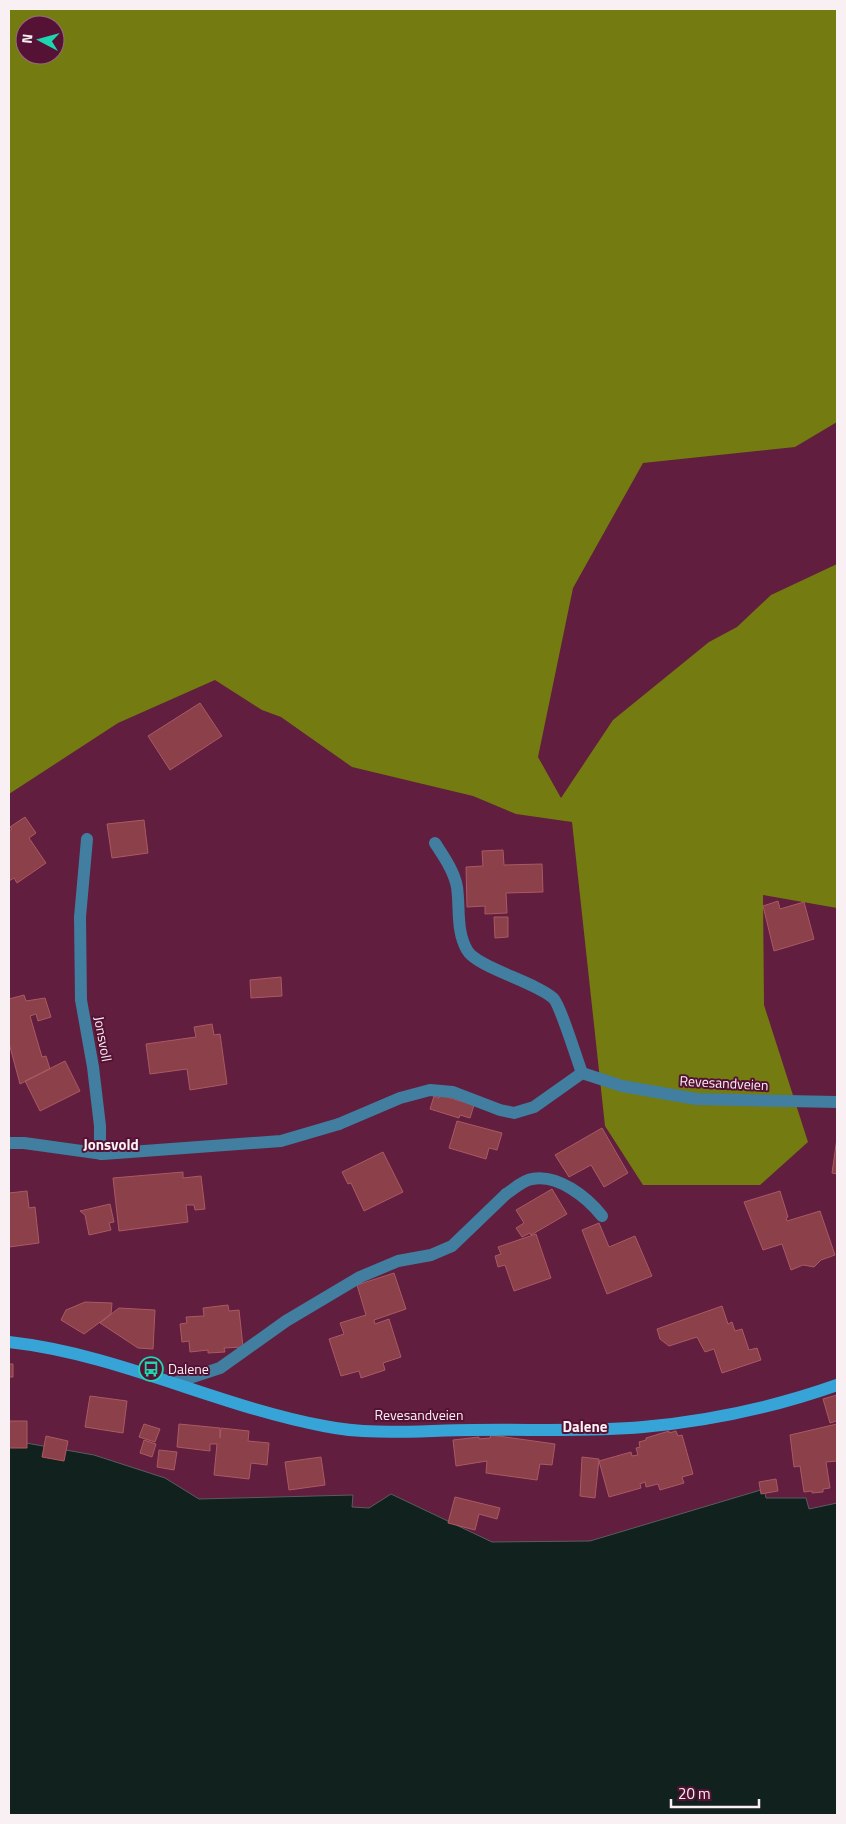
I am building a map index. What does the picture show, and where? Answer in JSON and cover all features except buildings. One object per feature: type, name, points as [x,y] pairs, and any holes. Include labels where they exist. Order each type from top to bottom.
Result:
[{"type":"main road","name":"Revesandveien","points":[[9,1342],[47,1346],[82,1353],[274,1415],[326,1427],[381,1431],[641,1427],[699,1420],[804,1397],[837,1385]]},
{"type":"street","name":"Jonsvoll","points":[[87,839],[80,917],[80,1000],[93,1067],[100,1126],[100,1154]]},
{"type":"street","points":[[9,1143],[24,1143],[100,1154],[280,1141],[339,1124],[400,1098],[430,1090],[453,1092],[500,1110],[514,1113],[534,1107],[582,1073],[554,999],[525,981],[479,961],[468,953],[461,936],[456,885],[450,866],[435,843]]},
{"type":"street","name":"Revesandveien","points":[[582,1073],[622,1086],[696,1099],[837,1102]]},
{"type":"street","points":[[174,1383],[220,1368],[286,1321],[360,1277],[398,1261],[431,1255],[452,1246],[506,1194],[527,1180],[534,1178],[551,1180],[582,1197],[602,1216]]},
{"type":"shaded area","points":[[9,9],[837,9],[837,422],[795,447],[643,463],[573,588],[538,757],[561,798],[613,720],[709,642],[737,627],[771,595],[837,564],[837,908],[763,895],[764,1005],[808,1142],[760,1185],[643,1185],[605,1126],[572,822],[516,814],[473,796],[352,767],[281,717],[262,710],[215,680],[118,723],[9,794]]},
{"type":"shaded area","points":[[9,1440],[94,1455],[165,1478],[199,1499],[353,1495],[352,1507],[369,1508],[391,1494],[492,1542],[590,1541],[764,1489],[766,1498],[806,1498],[809,1509],[837,1503],[837,1815],[9,1815]]},
{"type":"place","name":"Dalene","points":[[151,1369]]},
{"type":"district","name":"Jonsvold","points":[[111,1145]]},
{"type":"district","name":"Dalene","points":[[585,1427]]}]
